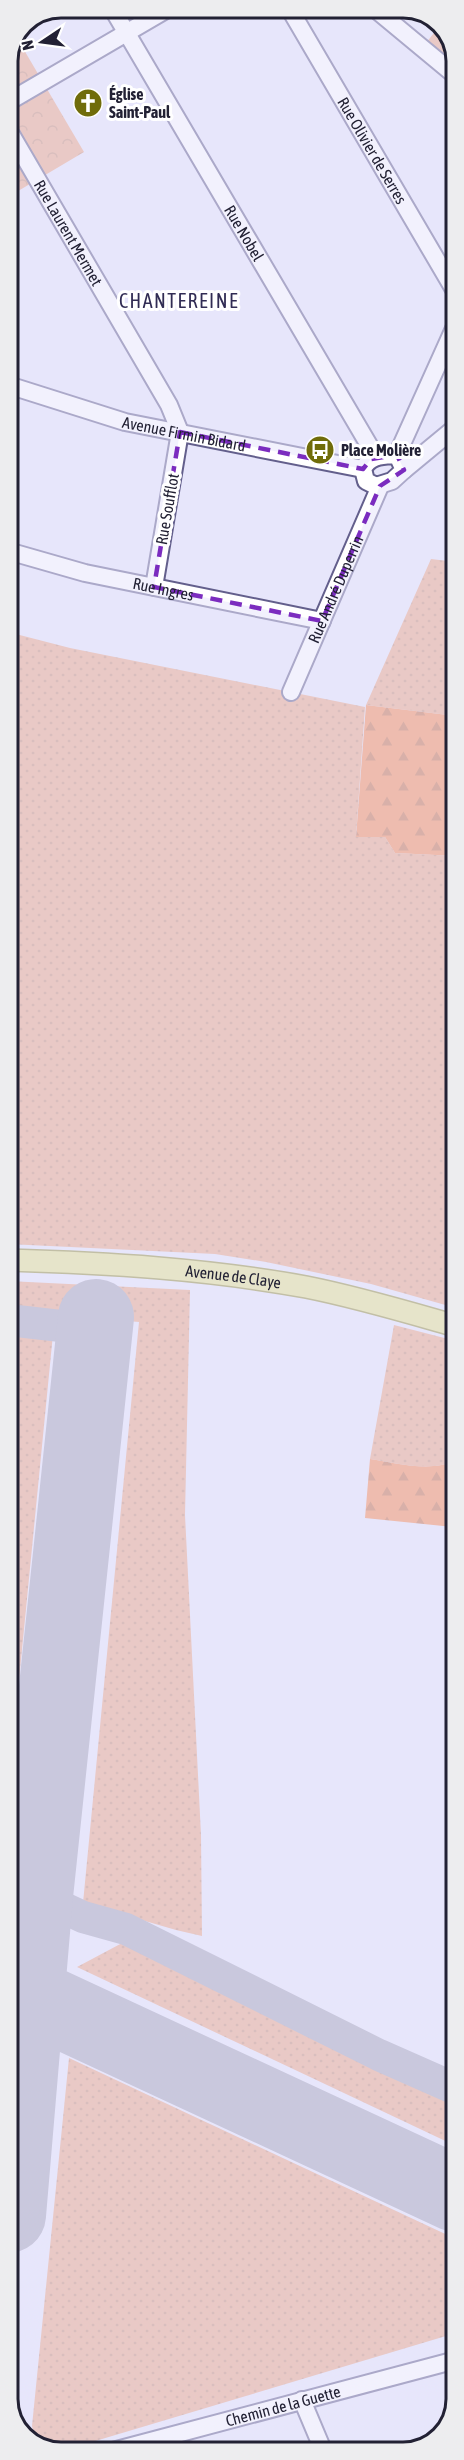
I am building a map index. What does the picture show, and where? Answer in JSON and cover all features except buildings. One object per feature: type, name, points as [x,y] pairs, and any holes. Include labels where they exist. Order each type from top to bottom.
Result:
[{"type":"main road","name":"Avenue de Claye","points":[[18,1260],[92,1262],[252,1278],[338,1294],[446,1323]]},
{"type":"street","name":"Rue Nobel","points":[[118,18],[376,457]]},
{"type":"street","points":[[18,96],[152,18]]},
{"type":"street","name":"Rue Olivier de Serres","points":[[295,18],[446,276]]},
{"type":"street","points":[[386,18],[446,68]]},
{"type":"street","name":"Rue Laurent Mermet","points":[[18,146],[163,395],[180,432]]},
{"type":"street","points":[[446,348],[400,461],[392,481],[380,486],[371,485],[366,481],[363,469],[367,462],[376,457],[400,461],[432,446],[446,435]]},
{"type":"street","name":"Avenue Firmin Bidard","points":[[18,388],[125,422],[363,469]]},
{"type":"street","name":"Rue Soufflot","points":[[154,587],[180,432]]},
{"type":"street","name":"Rue André Duperrin","points":[[291,692],[380,486]]},
{"type":"street","name":"Rue Ingres","points":[[18,554],[85,573],[322,621]]},
{"type":"street","name":"Chemin de la Guette","points":[[146,2442],[446,2363]]},
{"type":"street","points":[[302,2400],[322,2442]]},
{"type":"highlighted area","points":[[180,432],[363,469],[371,459],[397,455],[404,470],[380,486],[322,621],[154,587]]},
{"type":"green space","points":[[434,32],[442,42],[446,60],[426,43]]},
{"type":"green space","points":[[21,45],[84,152],[18,191],[18,61]]},
{"type":"green space","points":[[431,559],[446,561],[446,715],[366,705]]},
{"type":"green space","points":[[18,635],[70,648],[365,707],[356,836],[385,837],[395,853],[446,856],[446,1305],[371,1284],[215,1254],[18,1244]]},
{"type":"green space","points":[[366,705],[446,715],[446,856],[395,853],[385,837],[356,837]]},
{"type":"green space","points":[[18,1281],[190,1290],[185,1515],[201,1835],[202,1936],[83,1903],[139,1322],[18,1311]]},
{"type":"green space","points":[[394,1325],[446,1338],[446,1464],[402,1465],[370,1459]]},
{"type":"green space","points":[[18,1332],[53,1334],[18,1690]]},
{"type":"green space","points":[[370,1459],[402,1465],[446,1464],[446,1526],[365,1518]]},
{"type":"green space","points":[[124,1942],[446,2093],[446,2141],[77,1967]]},
{"type":"green space","points":[[69,2058],[446,2234],[446,2336],[92,2442],[58,2442],[44,2439],[33,2431]]},
{"type":"taxiway","points":[[18,1321],[96,1330]]},
{"type":"taxiway","points":[[18,1887],[83,1917],[126,1929],[379,2055],[446,2085]]},
{"type":"runway","points":[[18,2097],[35,1896],[96,1317]]},
{"type":"runway","points":[[18,1991],[446,2189]]},
{"type":"place","name":"Église Saint-Paul","points":[[88,103]]},
{"type":"place","name":"Place Molière","points":[[320,450]]},
{"type":"district","name":"CHANTEREINE","points":[[179,300]]}]
